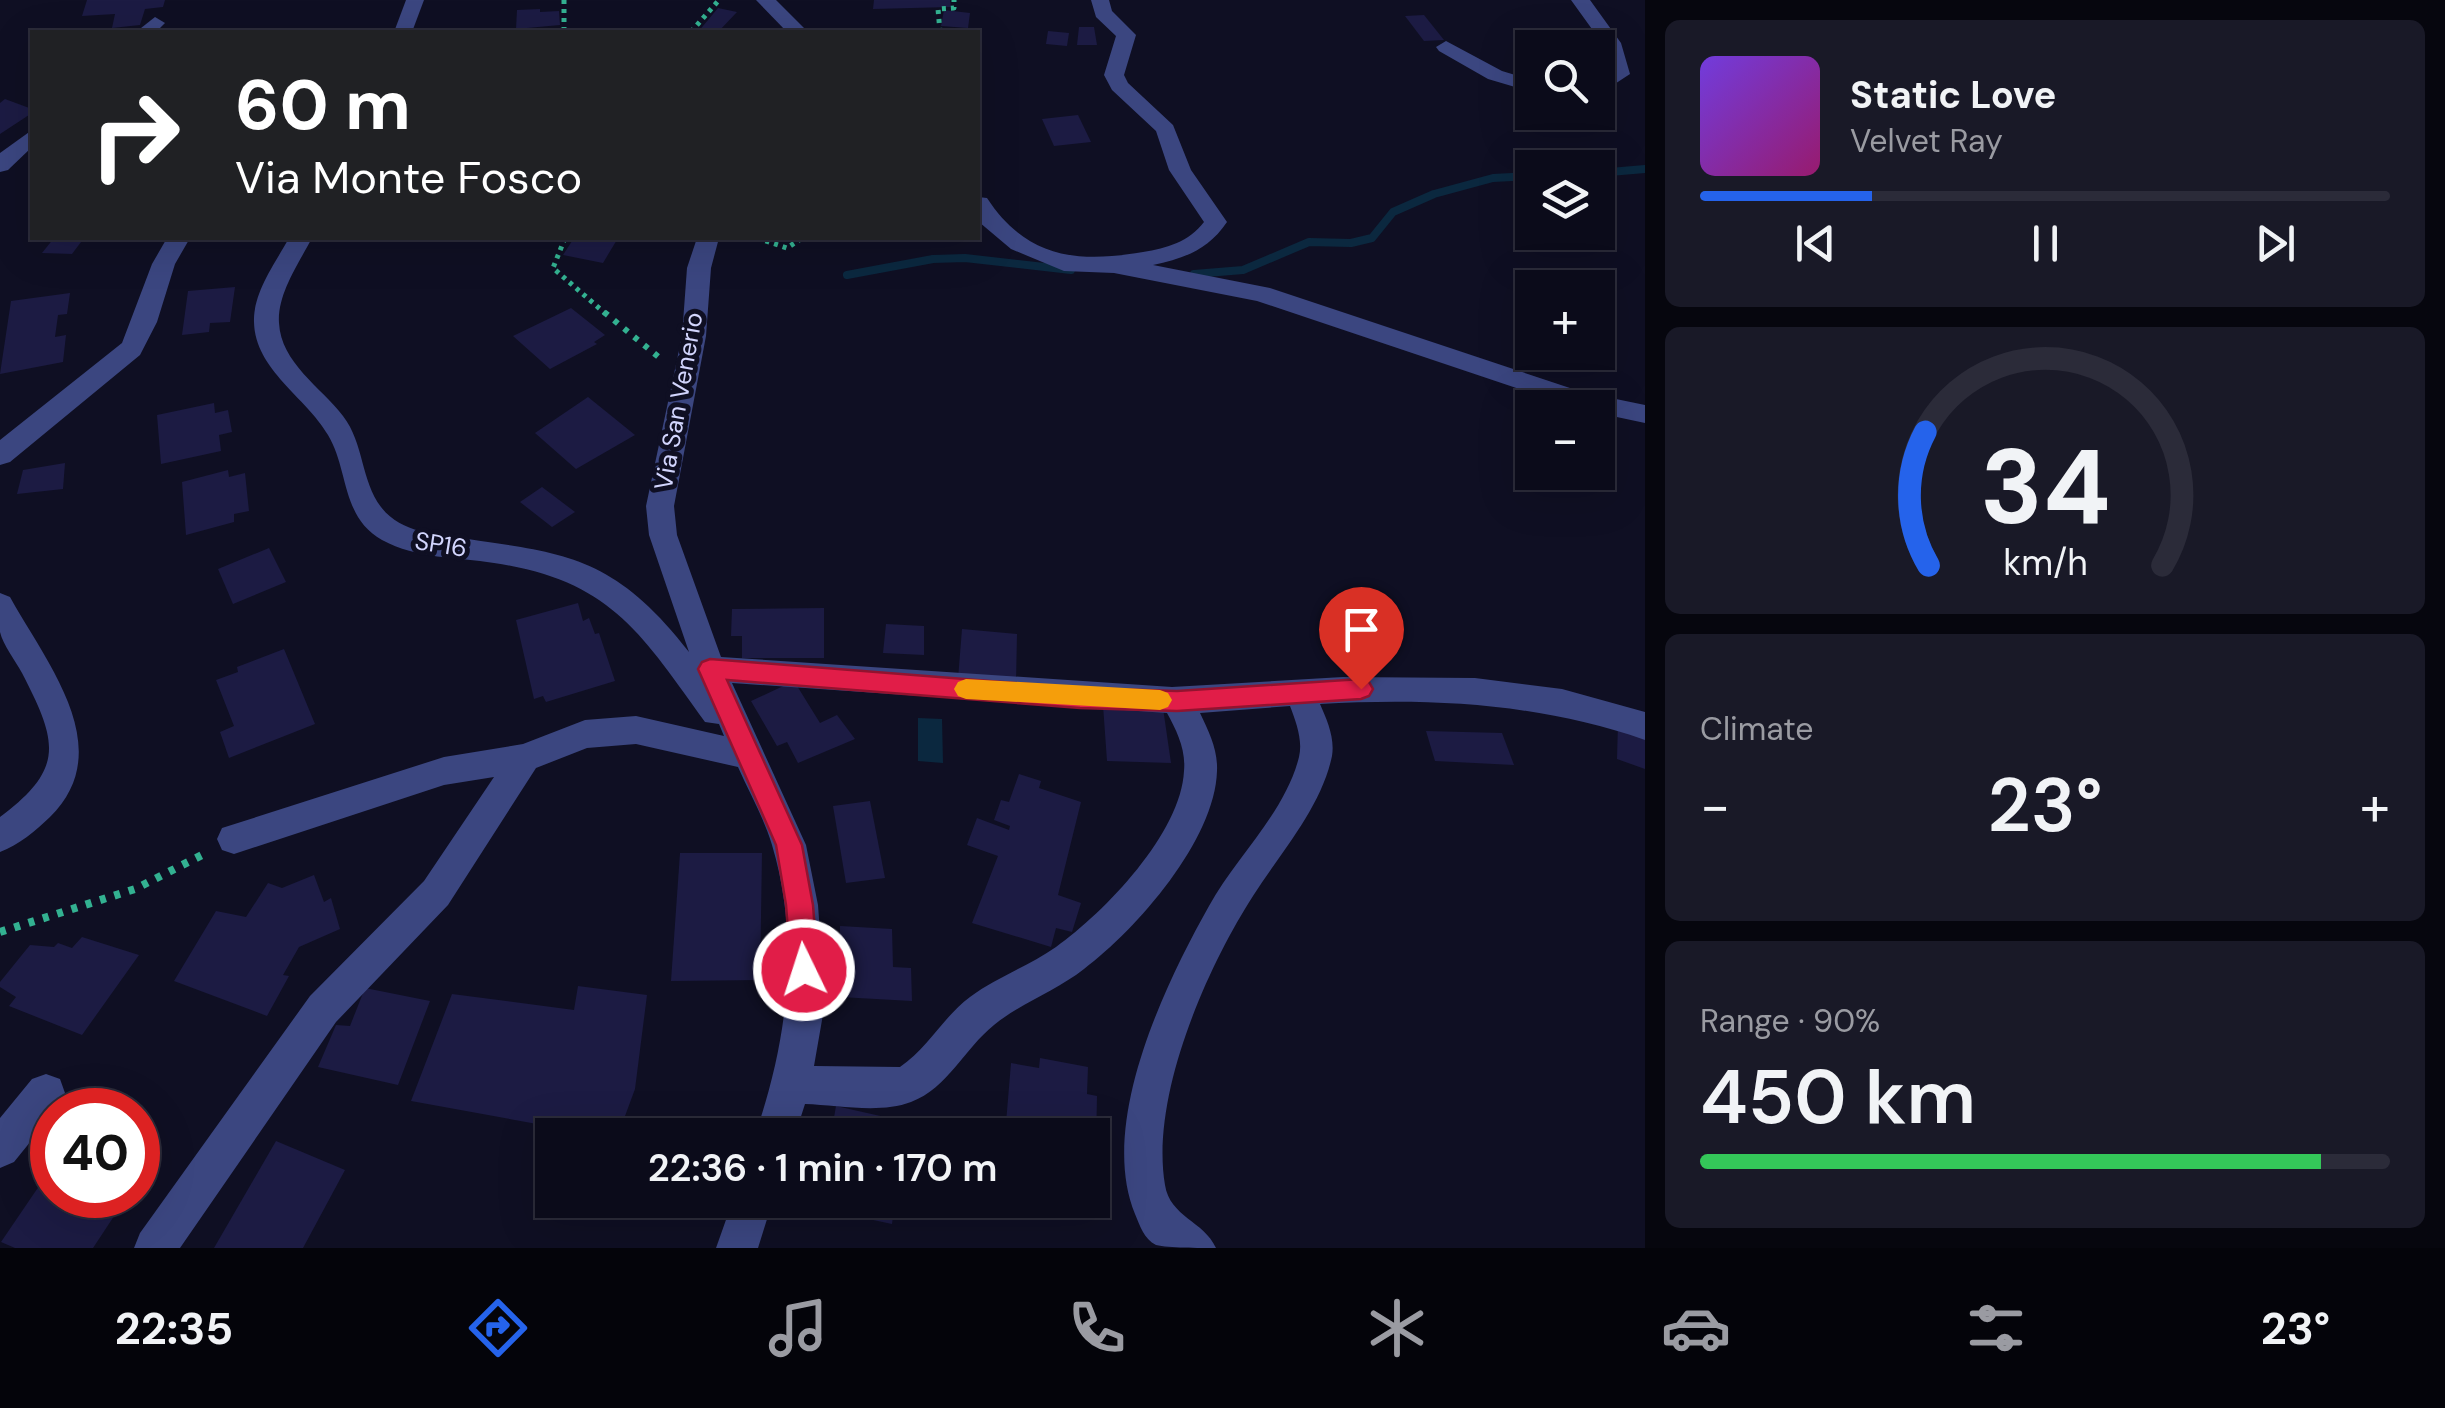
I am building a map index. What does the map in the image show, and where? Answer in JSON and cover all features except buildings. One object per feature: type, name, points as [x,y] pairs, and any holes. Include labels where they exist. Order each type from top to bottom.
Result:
[{"type":"street","points":[[404,30],[415,0]]},
{"type":"street","points":[[765,0],[796,30]]},
{"type":"street","points":[[980,205],[990,222],[1045,258],[1072,266],[1114,265],[1190,248],[1210,234],[1216,222],[1180,170],[1166,129],[1119,86],[1114,75],[1126,35],[1102,13],[1100,0]]},
{"type":"street","points":[[1580,0],[1603,30]]},
{"type":"street","points":[[1446,47],[1495,75],[1515,81]]},
{"type":"street","points":[[1615,50],[1620,59],[1620,74],[1615,77]]},
{"type":"street","points":[[0,165],[30,138]]},
{"type":"street","points":[[0,454],[132,348],[144,332],[166,253],[176,240]]},
{"type":"street","name":"SP16","points":[[299,240],[270,303],[266,323],[280,358],[326,410],[342,436],[366,509],[380,524],[404,538],[547,558],[588,574],[651,625],[748,755]]},
{"type":"street","name":"Via San Venerio","points":[[707,240],[700,268],[694,336],[660,506],[662,536],[710,669],[789,845],[800,905],[807,1003],[792,1084],[781,1118]]},
{"type":"street","points":[[1114,265],[1260,294],[1579,400],[1645,414]]},
{"type":"street","points":[[0,605],[62,727],[67,755],[50,794],[0,837]]},
{"type":"street","points":[[710,669],[1080,698],[1177,701],[1361,689],[1558,699],[1645,726]]},
{"type":"street","points":[[1195,1248],[1158,1220],[1148,1194],[1143,1153],[1159,1058],[1198,964],[1236,891],[1288,820],[1316,755],[1314,731],[1300,692]]},
{"type":"street","points":[[792,1084],[902,1087],[927,1072],[952,1038],[981,1012],[1073,956],[1113,917],[1152,874],[1184,828],[1200,778],[1197,738],[1177,701]]},
{"type":"street","points":[[234,839],[444,770],[525,758],[585,734],[636,730],[748,755]]},
{"type":"street","points":[[155,1248],[322,1009],[436,893],[525,758]]},
{"type":"street","points":[[0,1148],[30,1112]]},
{"type":"street","points":[[737,1248],[747,1218]]},
{"type":"path","points":[[564,0],[564,30]]},
{"type":"path","points":[[693,30],[719,0]]},
{"type":"path","points":[[940,30],[938,9],[954,8],[954,0]]},
{"type":"path","points":[[564,240],[554,268],[560,276],[685,379]]},
{"type":"path","points":[[763,240],[787,248],[799,240]]},
{"type":"path","points":[[0,932],[135,889],[234,839]]},
{"type":"water","points":[[918,718],[942,719],[943,763],[918,761]]},
{"type":"waterway","points":[[1615,172],[1645,169]]},
{"type":"waterway","points":[[1194,274],[1243,270],[1309,242],[1351,243],[1372,238],[1393,212],[1434,194],[1493,178],[1515,177]]},
{"type":"waterway","points":[[847,275],[933,259],[965,258],[1071,270]]},
{"type":"slow traffic","points":[[966,689],[1160,700]]},
{"type":"route","points":[[804,970],[800,905],[789,845],[710,669],[1080,698],[1177,701],[1361,689]]}]
